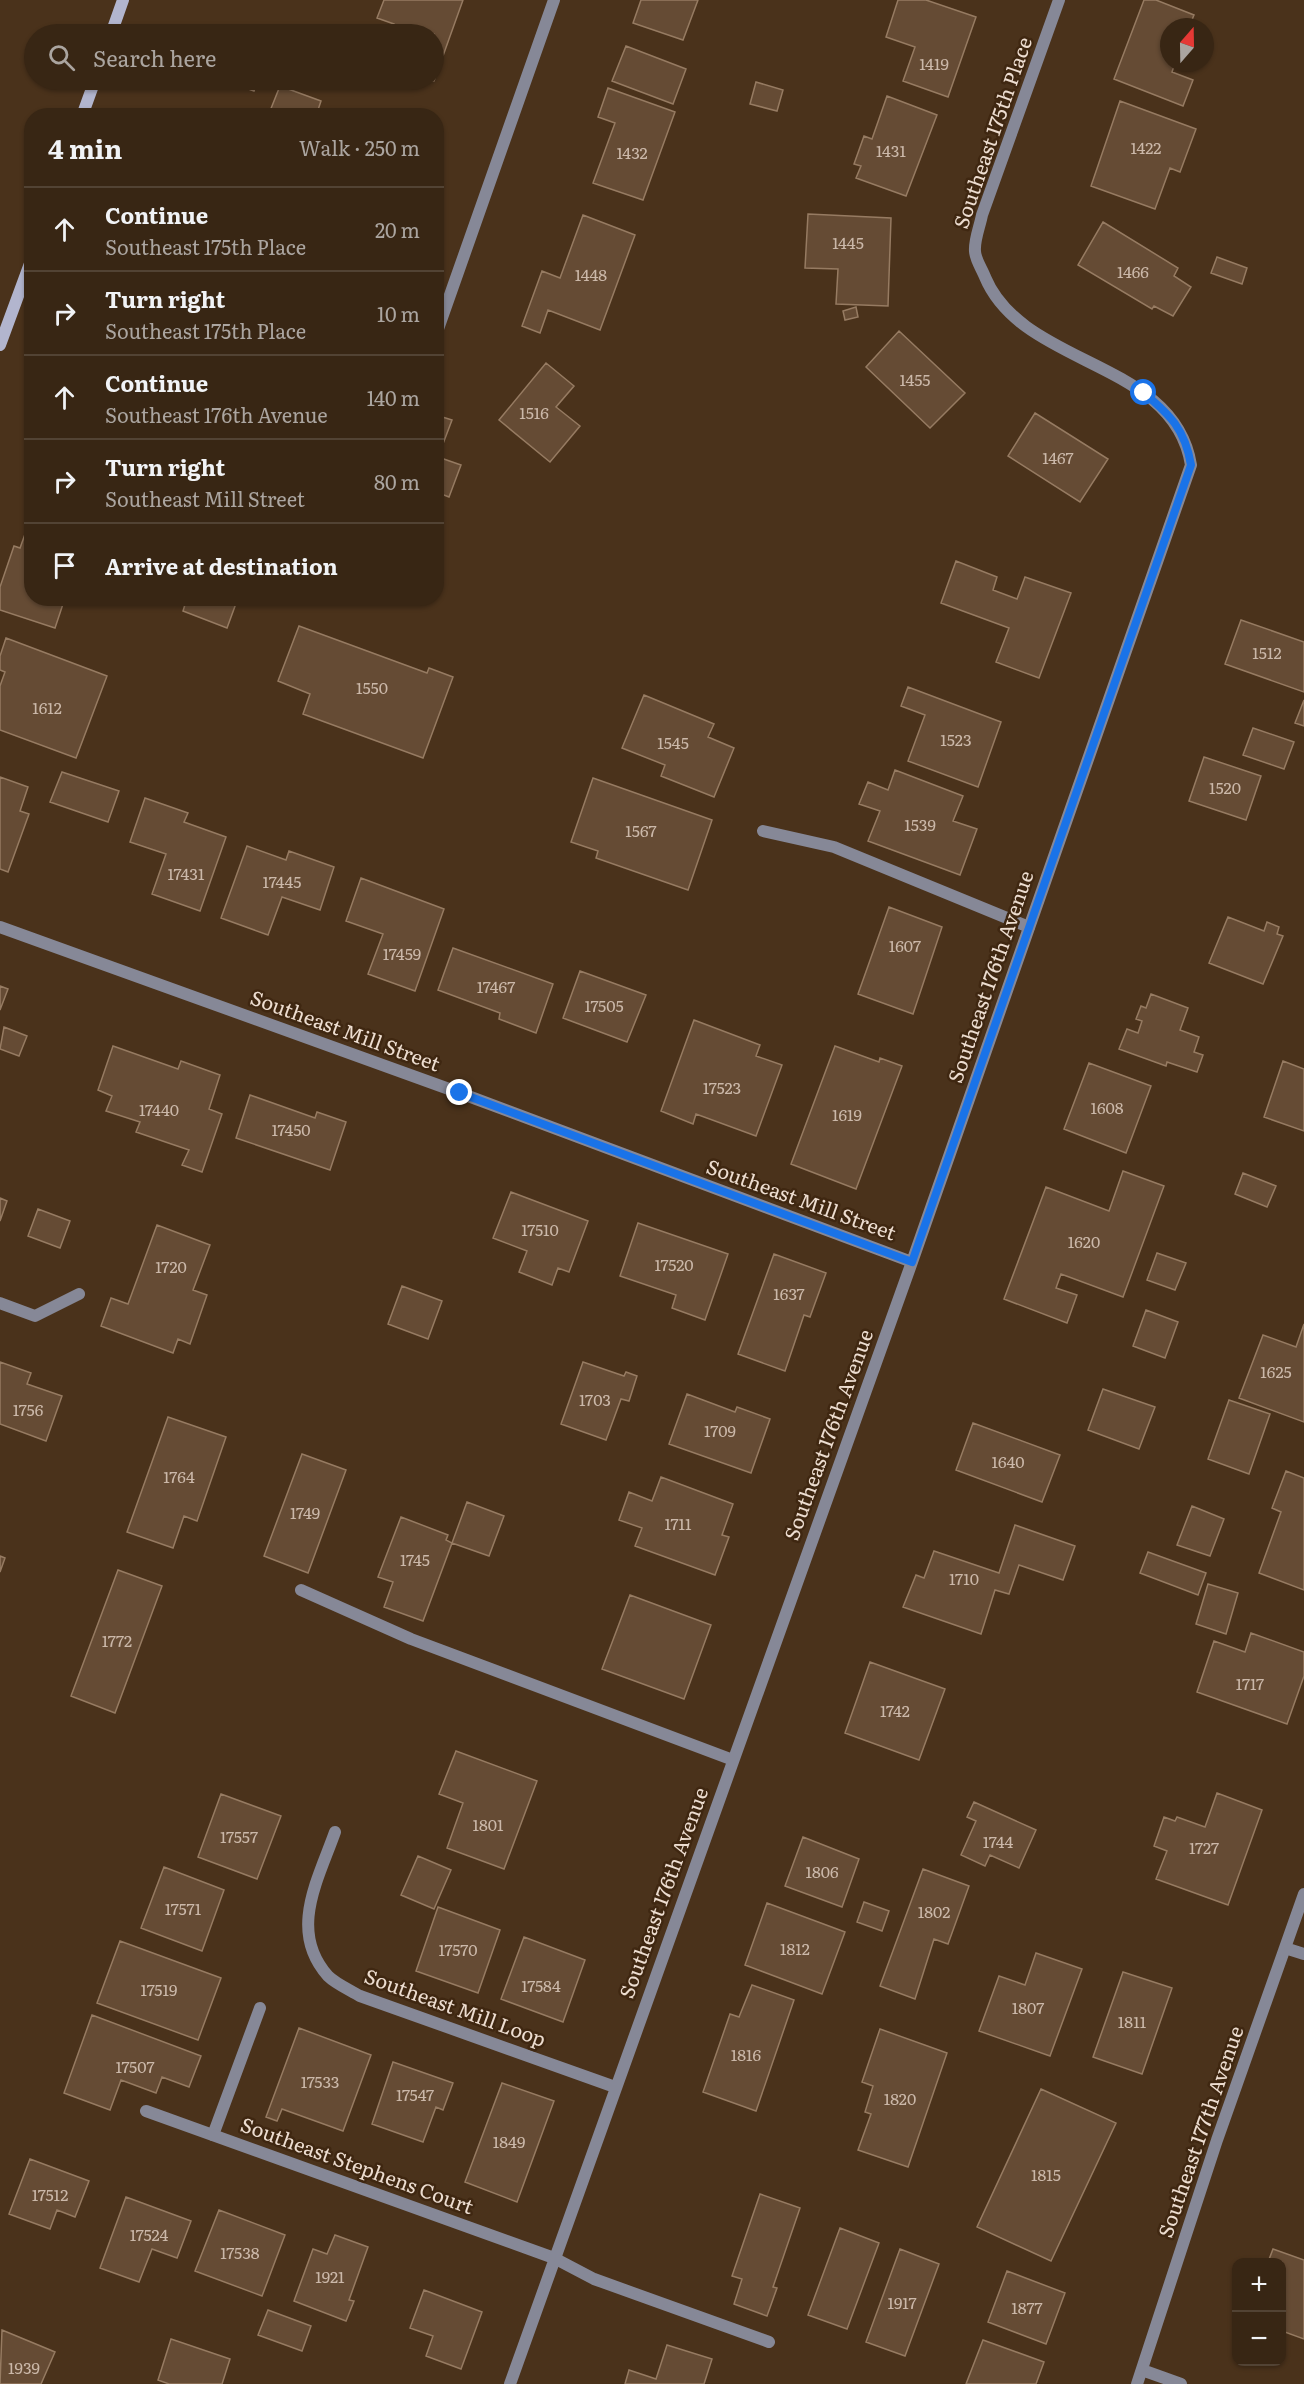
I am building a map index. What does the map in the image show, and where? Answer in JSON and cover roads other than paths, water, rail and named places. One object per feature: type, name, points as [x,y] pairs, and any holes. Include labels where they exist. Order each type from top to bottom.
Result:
[{"type":"street","points":[[115,24],[123,0]]},
{"type":"street","points":[[444,311],[554,0]]},
{"type":"street","name":"Southeast 175th Place","points":[[1059,0],[982,215],[975,252],[992,294],[1022,325],[1144,393],[1170,414],[1187,444],[1191,465],[1179,498]]},
{"type":"street","points":[[85,108],[91,90]]},
{"type":"street","points":[[0,345],[24,280]]},
{"type":"street","name":"Southeast 176th Avenue","points":[[510,2384],[912,1262],[1179,498]]},
{"type":"street","points":[[763,831],[834,847],[1029,927]]},
{"type":"street","name":"Southeast Mill Street","points":[[0,927],[460,1093],[912,1262]]},
{"type":"street","points":[[0,1303],[35,1316],[79,1294]]},
{"type":"street","points":[[301,1590],[411,1639],[733,1760]]},
{"type":"street","name":"Southeast Mill Loop","points":[[335,1832],[309,1905],[308,1940],[315,1957],[329,1978],[360,1996],[615,2087]]},
{"type":"street","name":"Southeast 177th Avenue","points":[[1137,2384],[1217,2140],[1304,1894]]},
{"type":"street","points":[[1285,1947],[1304,1954]]},
{"type":"street","points":[[213,2135],[260,2008]]},
{"type":"street","name":"Southeast Stephens Court","points":[[146,2111],[554,2258],[594,2278],[769,2342]]},
{"type":"street","points":[[1142,2370],[1180,2384]]}]
